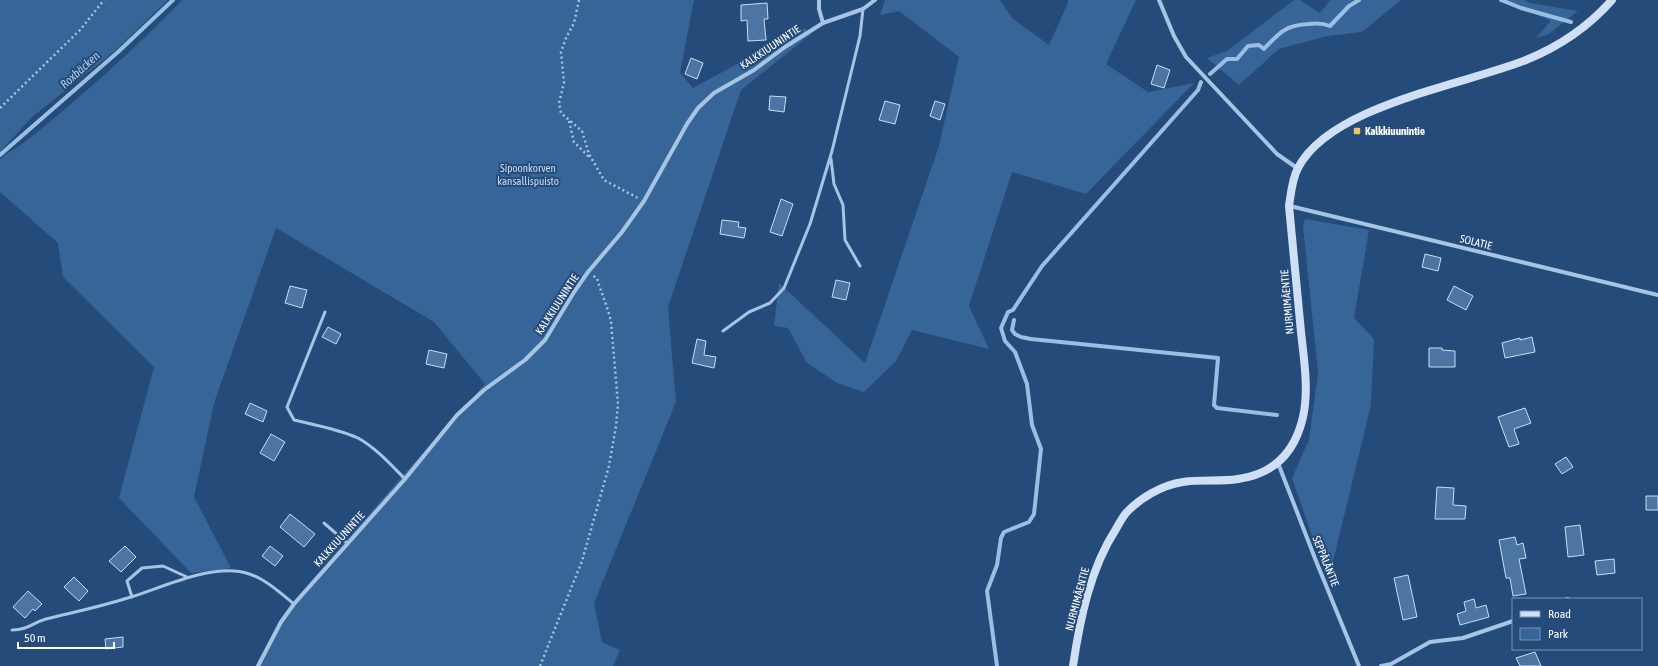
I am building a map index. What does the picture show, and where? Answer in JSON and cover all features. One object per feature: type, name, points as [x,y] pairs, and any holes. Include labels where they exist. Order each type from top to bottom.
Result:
[{"type":"street","points":[[819,0],[819,9],[823,23]]},
{"type":"street","name":"KALKKIUUNINTIE","points":[[258,666],[281,622],[294,604],[347,542],[405,479],[457,415],[484,390],[526,360],[545,340],[588,272],[622,232],[644,201],[687,124],[698,108],[714,93],[754,70],[785,47],[823,23],[863,9],[875,0]]},
{"type":"street","points":[[1159,0],[1174,36],[1186,57],[1277,154],[1297,168]]},
{"type":"street","name":"NURMIMÄENTIE","points":[[1073,666],[1077,639],[1093,575],[1109,540],[1126,514],[1143,498],[1166,486],[1189,481],[1237,479],[1256,475],[1278,463],[1287,452],[1297,434],[1303,417],[1305,374],[1289,206],[1292,184],[1297,168],[1307,154],[1319,142],[1340,127],[1391,103],[1525,60],[1546,51],[1586,25],[1612,0]]},
{"type":"street","name":"SOLATIE","points":[[1289,206],[1658,295]]},
{"type":"street","name":"SEPPÄLÄNTIE","points":[[1278,463],[1359,666]]},
{"type":"street","points":[[1381,666],[1391,664],[1430,642],[1462,638],[1512,621]]},
{"type":"lane","points":[[723,331],[749,312],[770,303],[784,288],[810,224],[832,151],[860,36],[863,9]]},
{"type":"lane","points":[[832,151],[831,162],[834,184],[843,205],[845,240],[860,266]]},
{"type":"lane","points":[[325,312],[288,407],[289,413],[294,420],[342,432],[359,439],[376,451],[405,479]]},
{"type":"lane","points":[[324,523],[347,542]]},
{"type":"lane","points":[[132,597],[127,581],[142,568],[163,566],[188,577]]},
{"type":"lane","points":[[12,630],[23,630],[44,620],[132,597],[188,577],[234,571],[252,575],[268,582],[294,604]]},
{"type":"path","points":[[0,108],[80,30],[104,0]]},
{"type":"path","points":[[579,0],[574,23],[561,52],[564,83],[559,103],[561,113],[582,131],[589,154],[604,180],[644,201]]},
{"type":"path","points":[[569,120],[574,142],[593,161]]},
{"type":"path","points":[[540,666],[582,561],[602,494],[616,426],[618,404],[612,322],[597,278]]},
{"type":"green space","points":[[0,0],[168,0],[116,50],[31,118],[0,152]]},
{"type":"green space","name":"Sipoonkorven kansallispuisto","points":[[182,0],[694,0],[680,73],[693,88],[804,28],[811,34],[741,90],[668,307],[676,402],[594,603],[602,642],[620,650],[613,666],[258,666],[292,603],[404,474],[485,384],[434,322],[276,228],[214,403],[194,497],[231,568],[191,573],[119,498],[154,367],[63,277],[58,243],[0,192],[0,159],[26,141],[89,89]]},
{"type":"green space","points":[[885,0],[1000,0],[1012,18],[1049,45],[1068,0],[1136,0],[1106,64],[1148,92],[1194,83],[1086,194],[1012,172],[969,306],[989,349],[912,330],[896,361],[864,392],[837,383],[807,363],[788,328],[774,326],[779,283],[865,363],[939,146],[959,57],[899,11],[880,15]]},
{"type":"green space","points":[[1294,0],[1300,0],[1320,13],[1330,0],[1401,0],[1362,32],[1327,36],[1279,49],[1239,85],[1207,58],[1227,51]]},
{"type":"green space","points":[[1503,0],[1524,0],[1530,3],[1578,11],[1549,34],[1536,38],[1551,21]]},
{"type":"green space","points":[[1305,219],[1369,230],[1354,318],[1374,339],[1371,405],[1328,582],[1292,478],[1309,440],[1318,373],[1303,226]]},
{"type":"building","points":[[767,3],[768,19],[764,19],[766,40],[748,41],[747,20],[741,21],[741,5]]},
{"type":"building","points":[[691,58],[703,63],[697,79],[685,74]]},
{"type":"building","points":[[1157,65],[1170,70],[1164,88],[1151,84]]},
{"type":"building","points":[[770,96],[786,97],[784,112],[769,110]]},
{"type":"building","points":[[885,101],[900,105],[895,124],[879,120]]},
{"type":"building","points":[[935,101],[945,104],[940,120],[930,116]]},
{"type":"building","points":[[781,199],[793,204],[782,236],[770,232]]},
{"type":"building","points":[[722,220],[739,222],[738,227],[746,228],[744,238],[720,234]]},
{"type":"building","points":[[1425,254],[1441,258],[1438,271],[1422,267]]},
{"type":"building","points":[[836,280],[850,283],[846,300],[832,297]]},
{"type":"building","points":[[290,286],[307,290],[302,308],[285,303]]},
{"type":"building","points":[[1454,286],[1473,296],[1466,310],[1447,300]]},
{"type":"building","points":[[328,327],[341,334],[336,344],[322,337]]},
{"type":"building","points":[[1532,337],[1535,352],[1505,358],[1502,343],[1520,338],[1520,340]]},
{"type":"building","points":[[697,339],[706,341],[704,355],[716,357],[714,368],[692,363]]},
{"type":"building","points":[[1429,348],[1442,348],[1442,350],[1455,351],[1455,367],[1429,367]]},
{"type":"building","points":[[429,350],[447,354],[444,368],[426,364]]},
{"type":"building","points":[[250,403],[267,411],[263,422],[245,414]]},
{"type":"building","points":[[1525,408],[1531,423],[1514,429],[1519,444],[1509,447],[1498,417]]},
{"type":"building","points":[[271,434],[285,442],[274,461],[260,453]]},
{"type":"building","points":[[1566,457],[1573,467],[1562,474],[1555,464]]},
{"type":"building","points":[[1437,487],[1454,488],[1453,505],[1466,506],[1465,519],[1435,519]]},
{"type":"building","points":[[1646,496],[1658,496],[1658,510],[1646,510]]},
{"type":"building","points":[[290,514],[315,534],[304,547],[280,527]]},
{"type":"building","points":[[1580,525],[1584,555],[1568,557],[1565,527]]},
{"type":"building","points":[[1515,537],[1517,545],[1523,543],[1526,558],[1519,559],[1526,594],[1513,596],[1510,578],[1506,578],[1499,540]]},
{"type":"building","points":[[125,546],[136,557],[121,572],[109,561]]},
{"type":"building","points":[[270,546],[283,556],[275,566],[262,556]]},
{"type":"building","points":[[1614,559],[1615,573],[1597,575],[1595,561]]},
{"type":"building","points":[[1408,575],[1417,617],[1403,620],[1394,578]]},
{"type":"building","points":[[74,577],[88,591],[79,601],[64,587]]},
{"type":"building","points":[[28,591],[42,604],[35,611],[33,609],[25,618],[13,607]]},
{"type":"building","points":[[1474,599],[1476,608],[1486,605],[1489,617],[1460,625],[1457,614],[1466,611],[1464,602]]},
{"type":"building","points":[[123,637],[123,647],[106,649],[105,639]]},
{"type":"building","points":[[1535,652],[1541,666],[1520,666],[1516,658]]},
{"type":"waterway","name":"Roxbäcken","points":[[0,155],[118,52],[173,0]]},
{"type":"waterway","points":[[1210,74],[1227,59],[1237,59],[1248,46],[1259,45],[1264,49],[1279,34],[1288,28],[1315,23],[1330,26],[1349,6],[1359,0]]},
{"type":"waterway","points":[[1501,0],[1521,8],[1571,22]]},
{"type":"waterway","points":[[997,666],[987,591],[997,565],[1001,538],[1004,532],[1029,522],[1034,514],[1041,449],[1032,425],[1027,384],[1015,352],[1005,341],[1001,328],[1008,312],[1013,310],[1042,266],[1198,90],[1201,82]]},
{"type":"waterway","points":[[1014,320],[1012,330],[1015,334],[1031,339],[1218,358],[1214,405],[1217,408],[1277,415]]},
{"type":"place","name":"Kalkkiuunintie","points":[[1357,131]]}]
